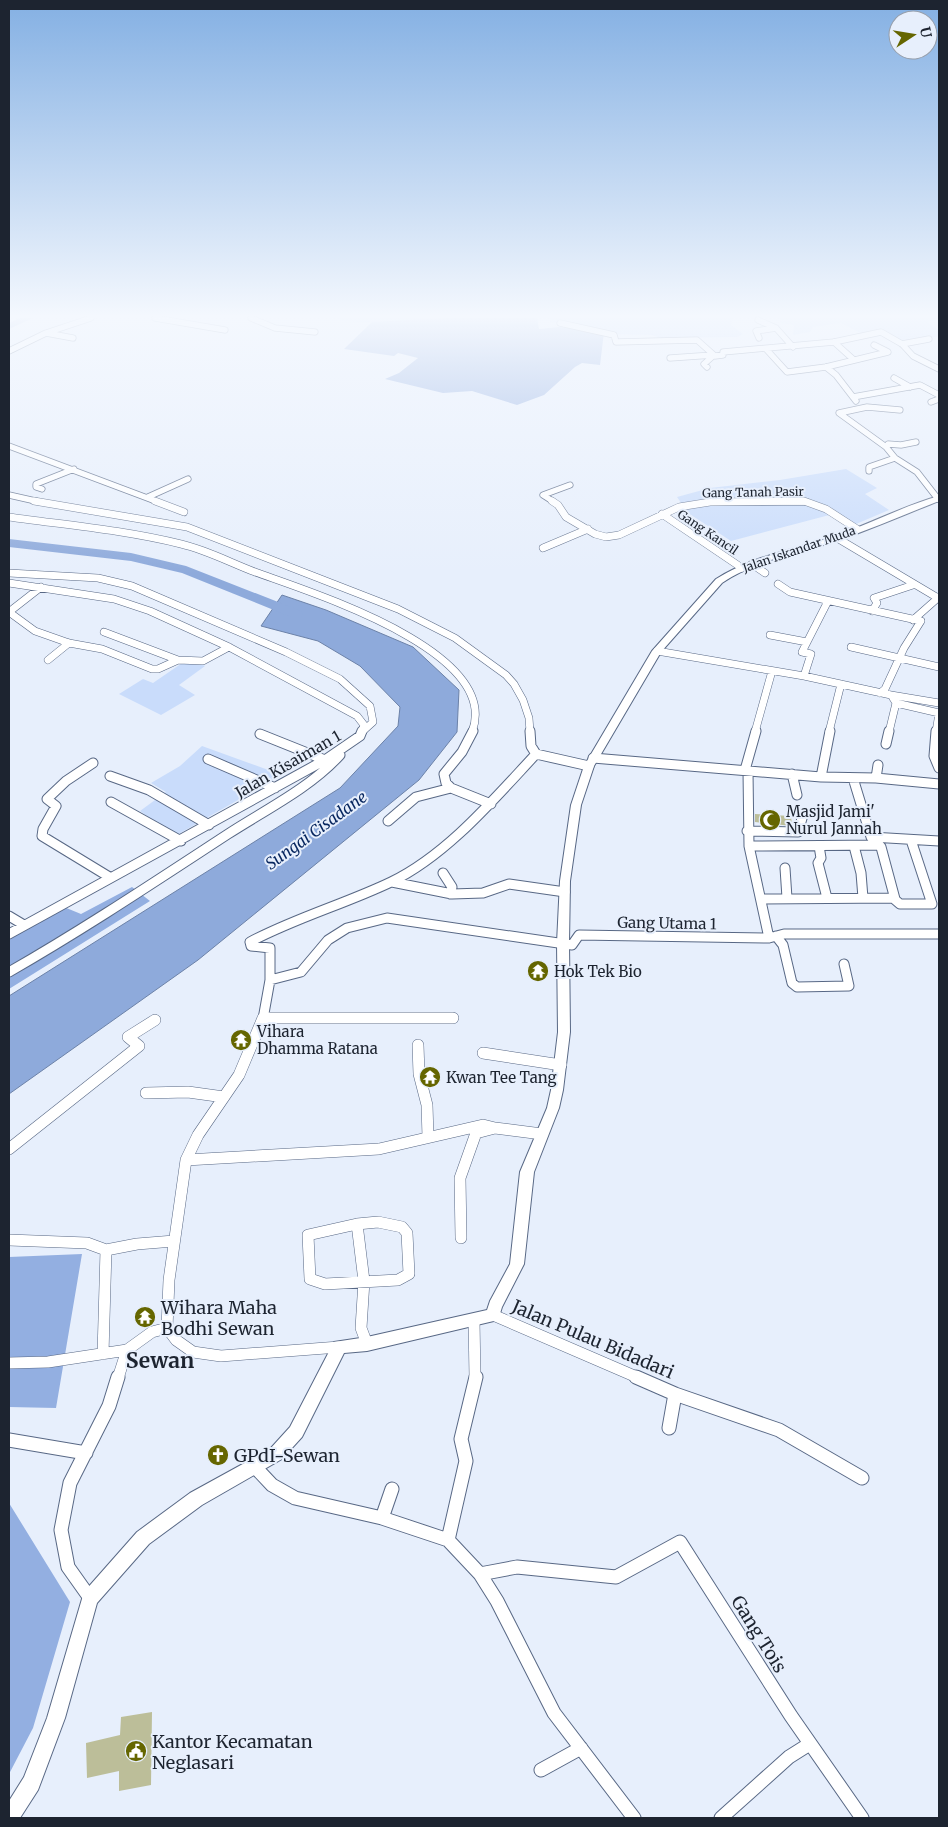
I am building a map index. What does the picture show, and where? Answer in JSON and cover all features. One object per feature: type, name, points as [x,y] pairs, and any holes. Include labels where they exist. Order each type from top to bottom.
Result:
[{"type":"street","points":[[857,407],[858,403]]},
{"type":"street","points":[[900,410],[882,406],[857,407],[840,413],[886,447],[895,458],[917,472],[938,498]]},
{"type":"street","points":[[886,447],[888,444],[902,445],[916,442]]},
{"type":"street","points":[[9,446],[115,484],[184,512],[176,518],[173,524]]},
{"type":"street","points":[[870,471],[869,467],[895,458]]},
{"type":"street","points":[[42,489],[36,487],[36,484],[74,469]]},
{"type":"street","points":[[148,497],[188,479]]},
{"type":"street","points":[[108,488],[115,484]]},
{"type":"street","name":"Gang Tanah Pasir","points":[[570,485],[543,495],[558,506],[566,517],[601,537],[610,537],[679,507],[710,502],[804,501],[826,509],[857,529]]},
{"type":"street","points":[[10,496],[69,508],[173,524],[208,535],[404,611],[468,648],[507,675],[517,687],[530,719],[530,742],[536,754]]},
{"type":"street","name":"Jalan Iskandar Muda","points":[[493,1315],[495,1305],[504,1293],[517,1264],[528,1172],[553,1108],[561,1066],[564,1032],[563,944],[565,892],[576,805],[591,762],[658,651],[716,585],[731,572],[837,538],[938,498]]},
{"type":"street","name":"Gang Kancil","points":[[662,514],[742,568]]},
{"type":"street","points":[[9,517],[175,542],[203,550],[252,571],[330,599],[407,636],[442,658],[466,682],[476,706],[476,719],[469,742],[444,774],[446,783],[451,788],[491,804]]},
{"type":"street","points":[[543,548],[588,529]]},
{"type":"street","points":[[837,538],[913,585],[939,597],[913,620]]},
{"type":"street","points":[[752,564],[765,573]]},
{"type":"street","points":[[9,573],[98,578],[132,586],[199,614],[340,678],[370,706],[373,722],[370,727],[363,730]]},
{"type":"street","name":"Jalan Kisaiman 1","points":[[9,583],[41,586],[114,599],[141,608],[229,647],[357,716],[364,725],[360,736],[325,760],[9,934]]},
{"type":"street","points":[[778,584],[790,592],[828,602],[921,621],[899,658],[885,688],[880,693]]},
{"type":"street","points":[[872,611],[877,603],[874,598],[913,585]]},
{"type":"street","points":[[41,586],[9,612],[35,631],[69,642],[102,649],[152,669],[158,669],[178,660]]},
{"type":"street","points":[[804,676],[811,654],[802,652],[828,602]]},
{"type":"street","points":[[104,632],[178,660],[203,661],[229,647]]},
{"type":"street","points":[[770,635],[807,642]]},
{"type":"street","points":[[48,660],[69,642]]},
{"type":"street","points":[[851,647],[939,667]]},
{"type":"street","points":[[658,651],[804,676],[880,693],[939,703]]},
{"type":"street","points":[[772,671],[746,770],[747,831],[761,899],[772,937],[783,945],[792,983],[797,987],[849,986],[844,964]]},
{"type":"street","points":[[822,777],[830,729],[842,684]]},
{"type":"street","points":[[891,695],[896,703],[939,713],[934,748],[935,762],[939,770]]},
{"type":"street","points":[[886,744],[896,703]]},
{"type":"street","points":[[260,734],[325,760]]},
{"type":"street","points":[[9,972],[110,911],[302,785],[336,760],[340,755],[339,751]]},
{"type":"street","points":[[536,754],[591,762],[746,770],[822,777],[876,778],[939,784]]},
{"type":"street","points":[[493,1315],[367,1344],[221,1356],[193,1352],[176,1340],[167,1328],[169,1280],[186,1160],[198,1135],[239,1075],[255,1042],[263,1018],[270,980],[270,948],[268,946],[251,946],[250,942],[279,927],[392,882],[442,849],[491,804],[536,754]]},
{"type":"street","points":[[208,759],[275,788]]},
{"type":"street","points":[[93,763],[66,781],[47,799],[56,806],[43,828],[42,836],[112,878]]},
{"type":"street","points":[[876,778],[878,765]]},
{"type":"street","points":[[792,774],[797,796]]},
{"type":"street","points":[[110,776],[149,790],[209,824]]},
{"type":"street","points":[[853,778],[871,837],[879,845],[896,899],[900,904],[932,903],[912,840]]},
{"type":"street","points":[[388,821],[416,796],[451,788]]},
{"type":"street","points":[[111,802],[181,841]]},
{"type":"street","points":[[747,831],[798,832],[803,815]]},
{"type":"street","points":[[871,837],[939,841]]},
{"type":"street","points":[[749,846],[879,845]]},
{"type":"street","points":[[819,846],[821,858],[818,863],[827,898]]},
{"type":"street","points":[[854,846],[861,873],[863,898]]},
{"type":"street","points":[[785,868],[787,898]]},
{"type":"street","points":[[443,873],[452,887],[450,894]]},
{"type":"street","points":[[392,882],[450,894],[501,890],[509,884],[565,892]]},
{"type":"street","points":[[761,899],[896,899]]},
{"type":"street","points":[[9,916],[24,925]]},
{"type":"street","points":[[270,980],[301,972],[314,953],[340,930],[352,924],[387,918],[563,944]]},
{"type":"street","points":[[772,937],[784,934],[939,935]]},
{"type":"street","name":"Gang Utama 1","points":[[563,944],[572,946],[579,935],[772,937]]},
{"type":"street","points":[[263,1018],[453,1018]]},
{"type":"street","points":[[9,1149],[139,1046],[128,1037],[154,1020]]},
{"type":"street","points":[[418,1045],[419,1074],[427,1105],[428,1137]]},
{"type":"street","points":[[483,1053],[561,1066]]},
{"type":"street","points":[[146,1093],[188,1092],[224,1097]]},
{"type":"street","points":[[186,1160],[379,1149],[483,1126],[542,1134]]},
{"type":"street","points":[[460,1238],[460,1178],[472,1138],[481,1130],[494,1128]]},
{"type":"street","points":[[378,1222],[402,1227],[407,1233],[408,1276],[398,1280],[325,1284],[310,1278],[308,1234],[357,1224],[378,1222]]},
{"type":"street","points":[[357,1224],[364,1281],[361,1328],[367,1344]]},
{"type":"street","points":[[9,1240],[87,1243],[106,1250],[137,1244],[174,1241]]},
{"type":"street","points":[[103,1354],[106,1250]]},
{"type":"street","name":"Jalan Pulau Bidadari","points":[[493,1315],[675,1394],[669,1428]]},
{"type":"street","points":[[448,1540],[466,1461],[461,1439],[476,1376],[474,1320]]},
{"type":"street","points":[[9,1363],[48,1362],[127,1350],[152,1332],[167,1328]]},
{"type":"street","points":[[9,1818],[31,1783],[56,1718],[90,1598],[144,1538],[196,1498],[276,1454],[296,1432],[339,1347]]},
{"type":"street","points":[[90,1598],[68,1567],[61,1530],[70,1483],[109,1406],[127,1350]]},
{"type":"street","points":[[675,1394],[779,1430],[862,1478]]},
{"type":"street","points":[[9,1440],[86,1453]]},
{"type":"street","points":[[255,1467],[272,1485],[295,1498],[382,1518],[448,1540],[480,1574],[497,1601],[554,1713],[634,1818]]},
{"type":"street","points":[[382,1518],[392,1489]]},
{"type":"street","points":[[480,1574],[518,1567],[616,1577],[680,1542]]},
{"type":"street","name":"Gang Tois","points":[[680,1542],[749,1655],[808,1744],[862,1818]]},
{"type":"street","points":[[721,1818],[789,1757],[808,1744]]},
{"type":"street","points":[[540,1770],[581,1748]]},
{"type":"shaded area","points":[[846,469],[877,488],[865,494],[889,510],[856,524],[837,513],[731,541],[688,513],[677,497],[710,488],[780,480]]},
{"type":"shaded area","points":[[188,659],[205,666],[179,685],[195,695],[161,715],[119,694],[143,679],[153,683]]},
{"type":"shaded area","points":[[202,746],[282,775],[175,836],[140,811],[166,792],[151,783],[180,766]]},
{"type":"shaded area","points":[[132,887],[150,901],[9,989],[9,933],[59,905],[81,914]]},
{"type":"shaded area","points":[[82,1254],[56,1408],[9,1407],[9,1257]]},
{"type":"shaded area","points":[[9,1503],[70,1602],[33,1728],[9,1774]]},
{"type":"water","points":[[282,595],[326,610],[413,647],[459,690],[457,732],[419,780],[198,960],[9,1094],[9,996],[340,788],[398,726],[400,707],[360,666],[318,641],[261,626]]},
{"type":"building","name":"Masjid Jami' Nurul Jannah","points":[[755,814],[791,816],[792,826],[755,822]]},
{"type":"building","name":"Kantor Kecamatan Neglasari","points":[[152,1712],[151,1785],[119,1791],[119,1771],[87,1778],[86,1743],[120,1735],[121,1717]]},
{"type":"waterway","name":"Sungai Cisadane","points":[[9,543],[131,557],[186,570],[296,614]]},
{"type":"place","name":"Masjid Jami' Nurul Jannah","points":[[770,820]]},
{"type":"place","name":"Hok Tek Bio","points":[[538,971]]},
{"type":"place","name":"Vihara Dhamma Ratana","points":[[241,1040]]},
{"type":"place","name":"Kwan Tee Tang","points":[[430,1077]]},
{"type":"place","name":"Wihara Maha Bodhi Sewan","points":[[145,1317]]},
{"type":"place","name":"GPdI-Sewan","points":[[218,1455]]},
{"type":"place","name":"Kantor Kecamatan Neglasari","points":[[136,1751]]},
{"type":"district","name":"Sewan","points":[[160,1360]]}]
